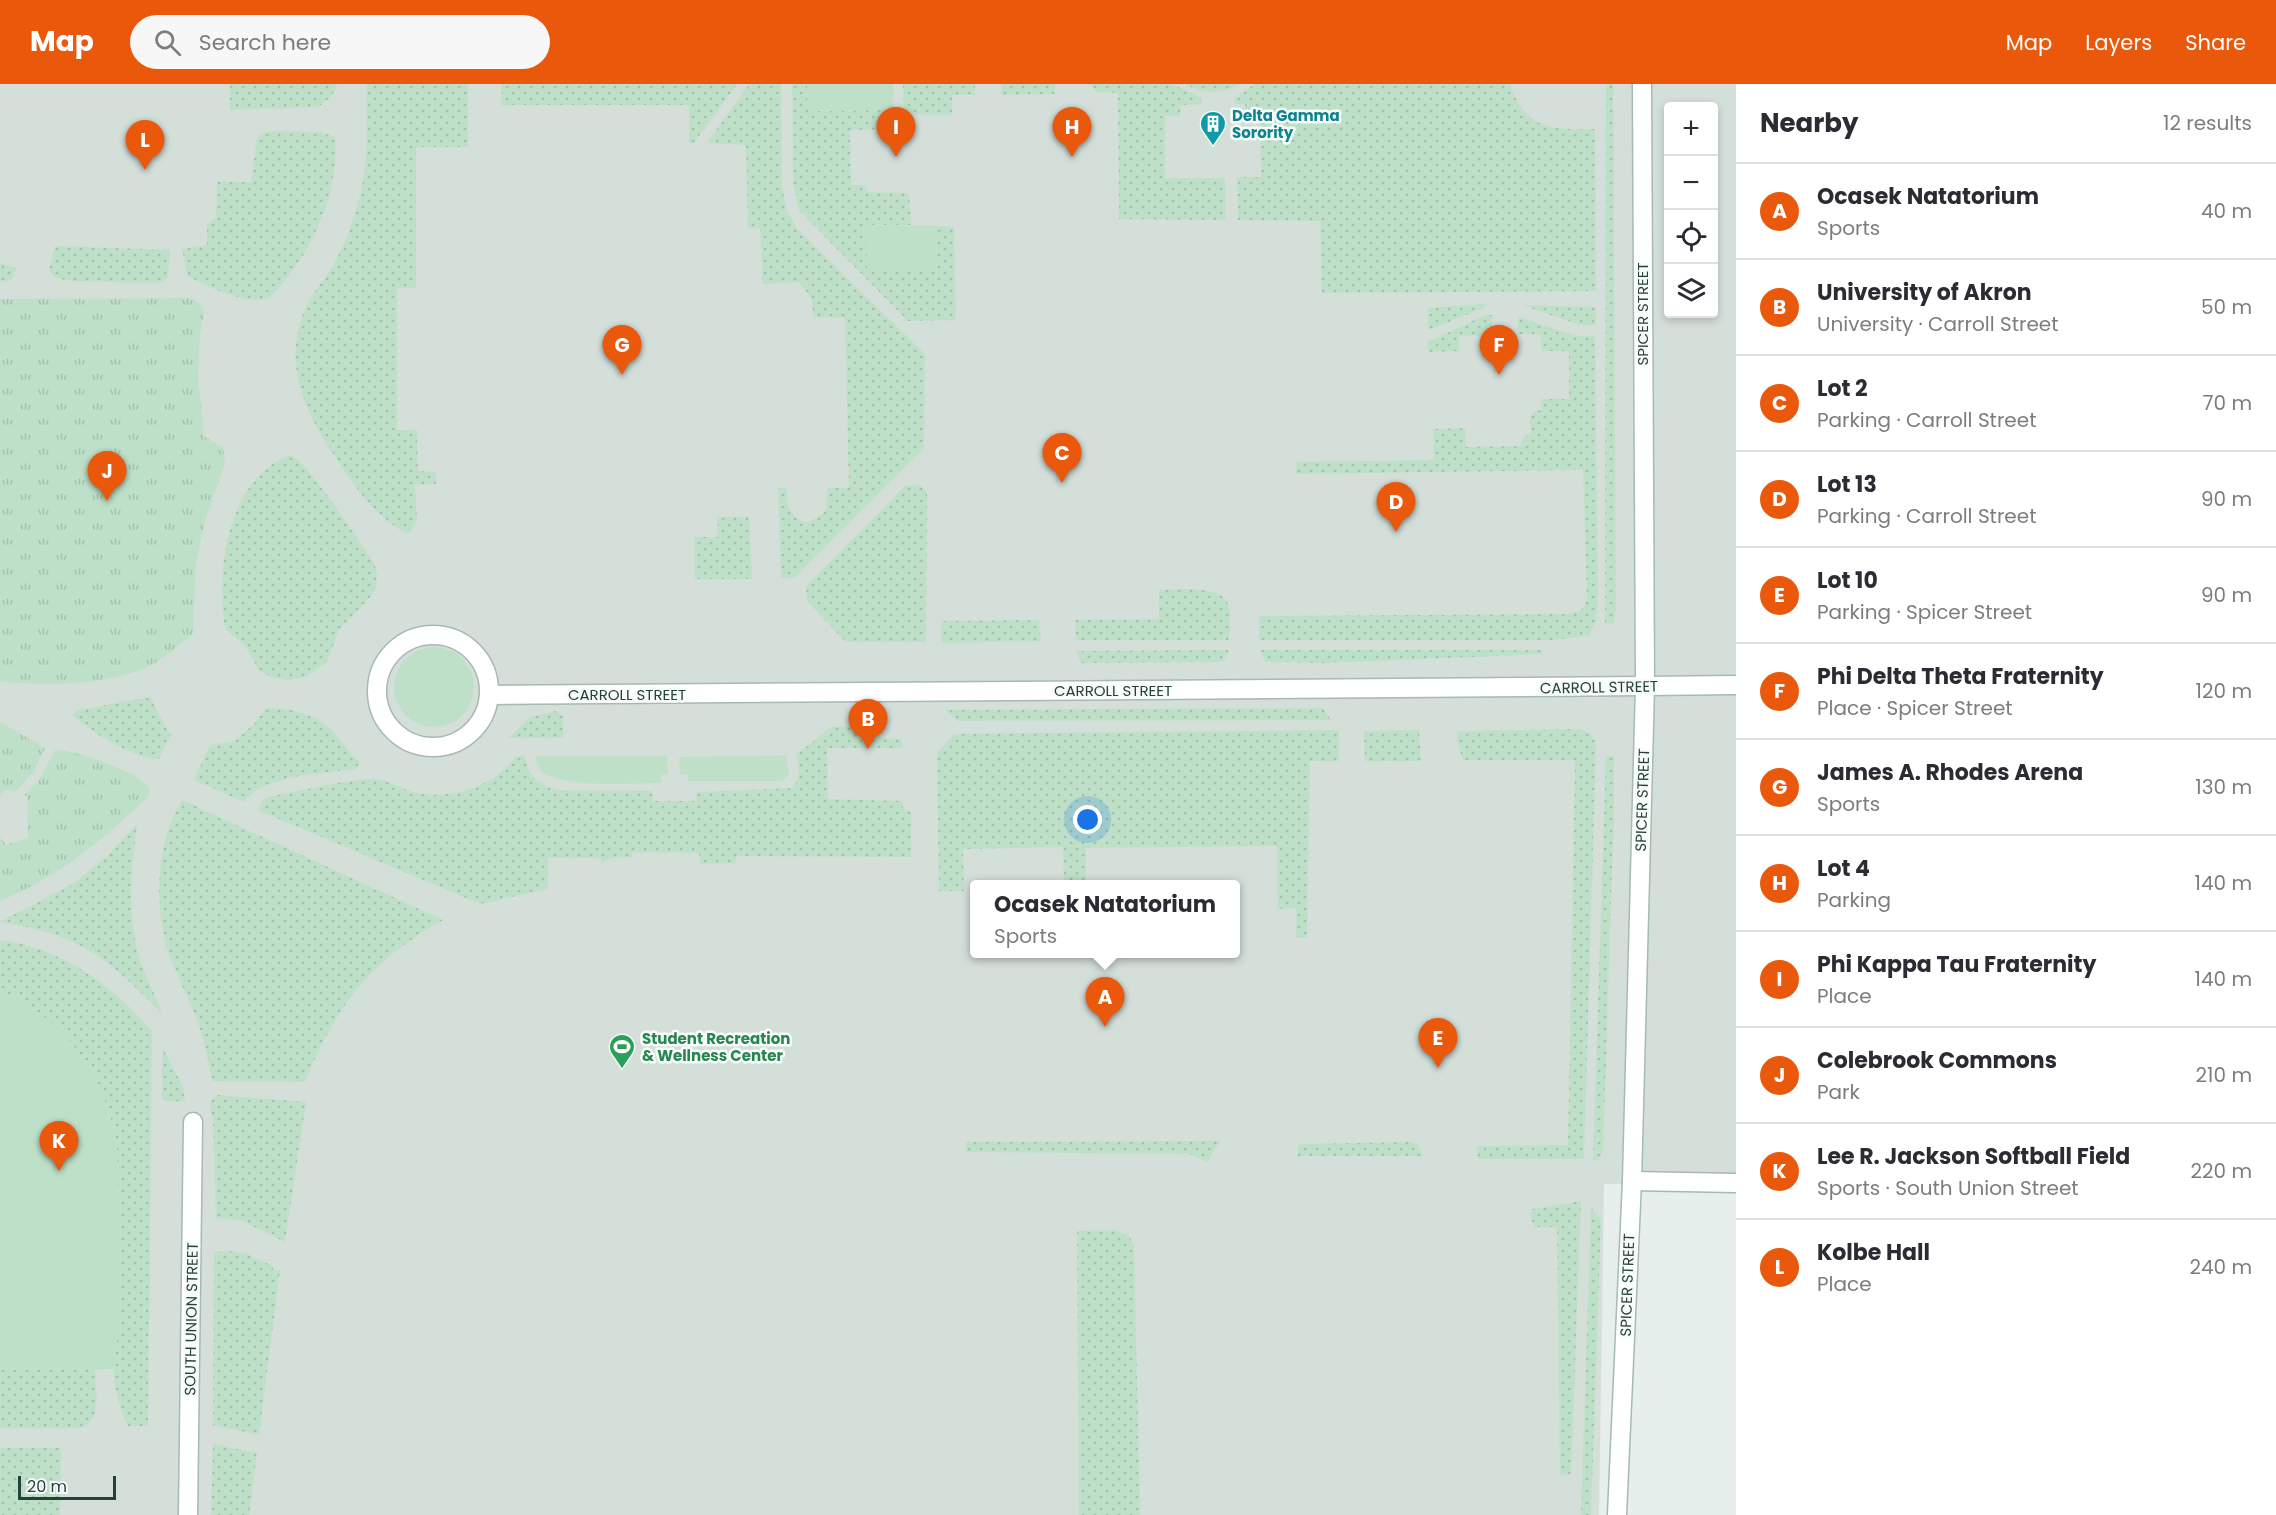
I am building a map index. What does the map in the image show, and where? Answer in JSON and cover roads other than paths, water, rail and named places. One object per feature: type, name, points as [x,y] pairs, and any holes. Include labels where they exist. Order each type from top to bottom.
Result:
[{"type":"street","name":"SPICER STREET","points":[[1617,1515],[1632,1181],[1645,686],[1642,84]]},
{"type":"street","points":[[441,635],[467,646],[477,656],[489,681],[489,695],[485,713],[475,729],[452,743],[424,746],[407,741],[392,729],[382,714],[377,696],[383,666],[397,648],[418,637],[441,635]]},
{"type":"street","name":"CARROLL STREET","points":[[489,695],[1736,685]]},
{"type":"street","name":"SOUTH UNION STREET","points":[[188,1515],[193,1122]]},
{"type":"street","points":[[1632,1181],[1736,1183]]},
{"type":"place","name":"Delta Gamma Sorority","points":[[1213,147]]},
{"type":"place","name":"Phi Kappa Tau Fraternity","points":[[896,157]]},
{"type":"place","name":"Lot 4","points":[[1072,157]]},
{"type":"place","name":"Kolbe Hall","points":[[145,170]]},
{"type":"place","name":"James A. Rhodes Arena","points":[[622,375]]},
{"type":"place","name":"Phi Delta Theta Fraternity","points":[[1499,375]]},
{"type":"place","name":"Lot 2","points":[[1062,483]]},
{"type":"place","name":"Colebrook Commons","points":[[107,501]]},
{"type":"place","name":"Lot 13","points":[[1396,532]]},
{"type":"place","name":"University of Akron","points":[[868,749]]},
{"type":"place","name":"Ocasek Natatorium","points":[[1105,1027]]},
{"type":"place","name":"Lot 10","points":[[1438,1068]]},
{"type":"place","name":"Student Recreation & Wellness Center","points":[[622,1070]]},
{"type":"place","name":"Lee R. Jackson Softball Field","points":[[59,1171]]}]
